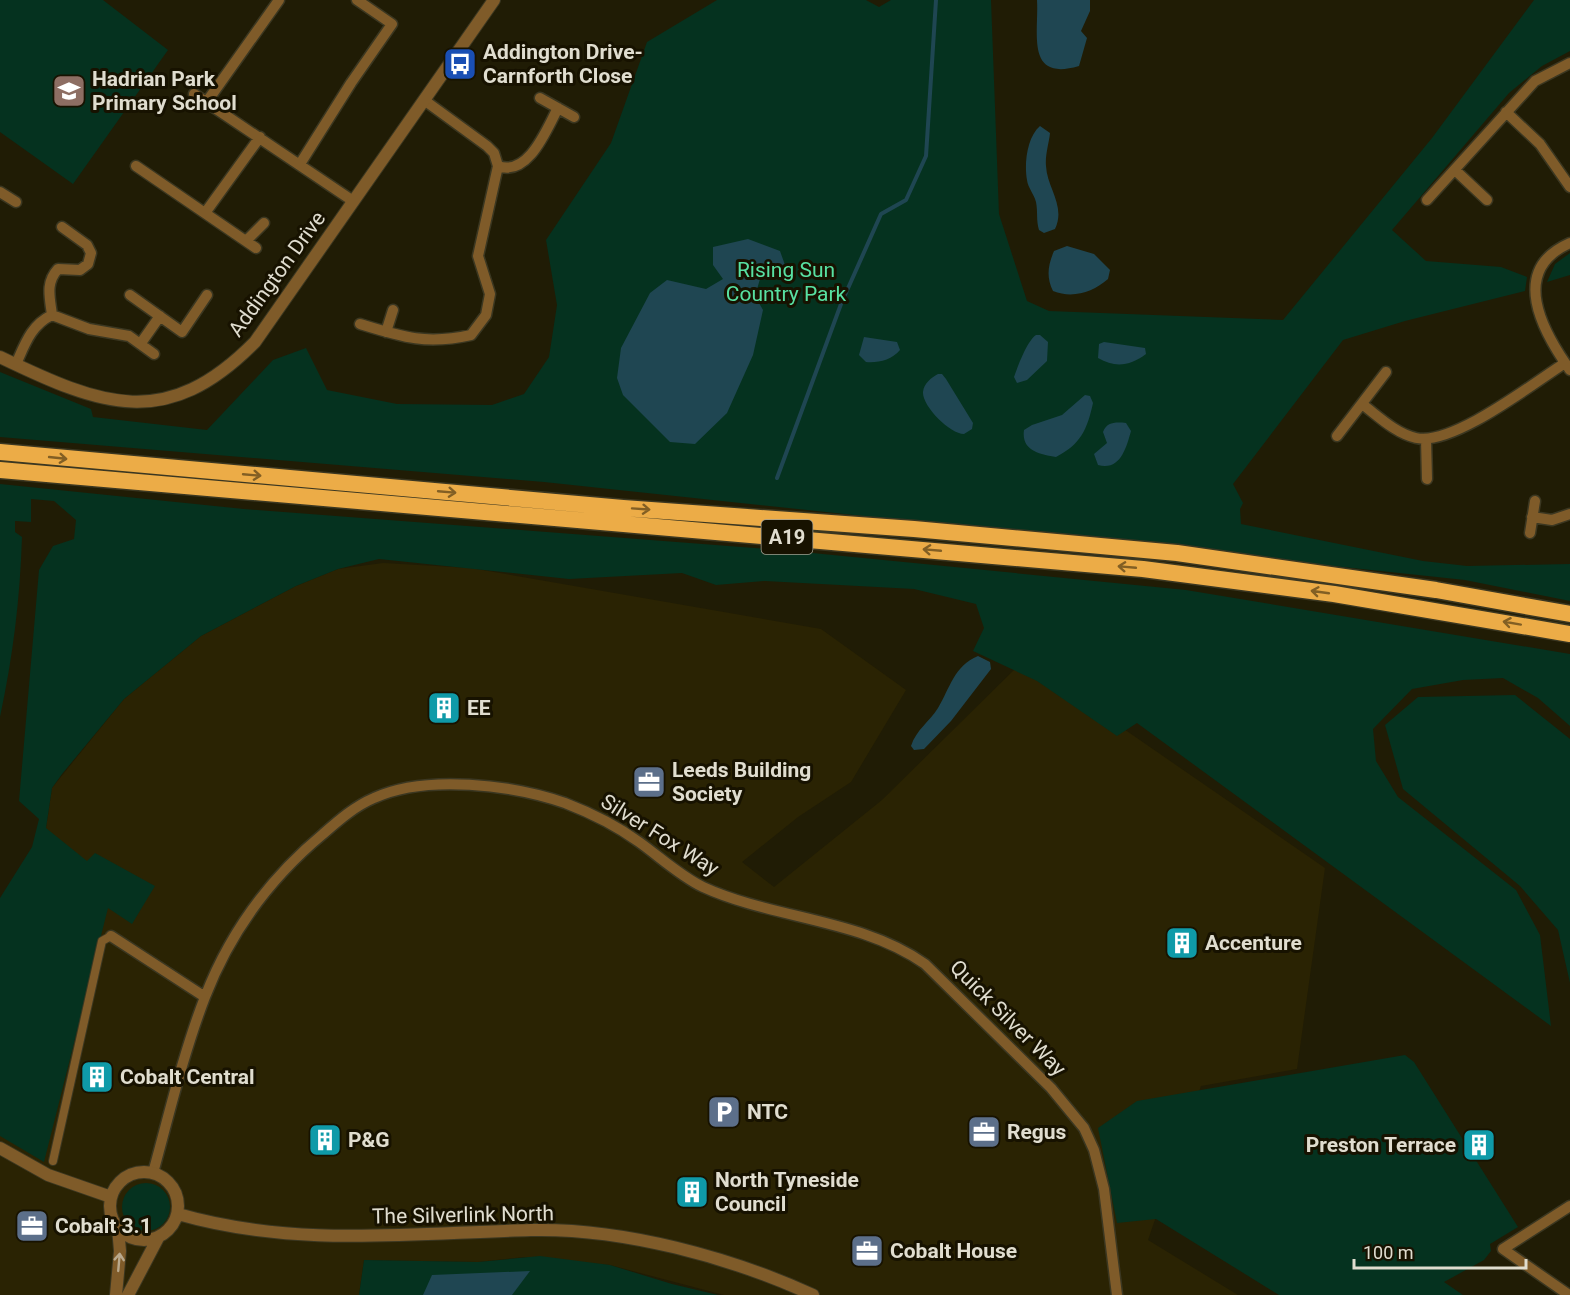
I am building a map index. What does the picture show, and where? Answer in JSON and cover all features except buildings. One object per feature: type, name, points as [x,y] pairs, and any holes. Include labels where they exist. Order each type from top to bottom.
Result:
[{"type":"highway","name":"A19","points":[[0,452],[623,508],[914,529],[1177,553],[1436,590],[1570,614]]},
{"type":"highway","name":"A19","points":[[0,470],[1143,569],[1334,594],[1570,634]]},
{"type":"street","points":[[206,103],[279,0]]},
{"type":"street","points":[[300,164],[351,83],[392,24],[357,0]]},
{"type":"street","name":"Addington Drive","points":[[0,357],[85,394],[115,402],[147,402],[174,397],[209,380],[232,365],[255,342],[494,0]]},
{"type":"street","points":[[1428,200],[1535,81],[1570,63]]},
{"type":"street","points":[[194,94],[353,201]]},
{"type":"street","points":[[540,98],[574,117]]},
{"type":"street","points":[[360,324],[401,337],[443,342],[471,335],[486,315],[490,294],[478,256],[498,166],[494,153],[487,146],[424,100]]},
{"type":"street","points":[[498,166],[505,169],[534,154],[558,108]]},
{"type":"street","points":[[1506,112],[1540,144],[1570,187]]},
{"type":"street","points":[[205,213],[260,137]]},
{"type":"street","points":[[136,166],[256,248]]},
{"type":"street","points":[[1455,170],[1487,200]]},
{"type":"street","points":[[0,192],[16,202]]},
{"type":"street","points":[[246,241],[264,223]]},
{"type":"street","points":[[52,315],[49,286],[51,276],[58,268],[80,270],[88,264],[91,253],[87,245],[62,227]]},
{"type":"street","points":[[1362,404],[1396,430],[1426,439],[1439,437],[1469,424],[1568,367],[1539,316],[1533,293],[1542,268],[1562,246],[1570,243]]},
{"type":"street","points":[[130,295],[182,332],[207,295]]},
{"type":"street","points":[[386,332],[393,310]]},
{"type":"street","points":[[16,364],[31,332],[41,320],[52,315],[89,329],[129,336],[154,354]]},
{"type":"street","points":[[141,343],[160,316]]},
{"type":"street","points":[[1337,436],[1386,372]]},
{"type":"street","points":[[1426,439],[1427,479]]},
{"type":"street","points":[[1530,533],[1535,501]]},
{"type":"street","points":[[1532,518],[1552,520],[1570,514]]},
{"type":"street","name":"Silver Fox Way","points":[[153,1173],[205,997],[238,928],[284,870],[348,813],[374,798],[390,792],[452,784],[529,793],[565,803],[609,823],[696,883],[732,899]]},
{"type":"street","name":"Quick Silver Way","points":[[732,899],[877,938],[910,953],[950,986],[1051,1088],[1078,1119],[1094,1150],[1104,1189],[1117,1295]]},
{"type":"street","points":[[53,1161],[102,941],[111,936],[205,997]]},
{"type":"street","points":[[0,1148],[39,1171],[111,1197]]},
{"type":"street","points":[[116,1295],[120,1251],[118,1228],[110,1208],[111,1197],[118,1185],[128,1177],[140,1172],[153,1173],[171,1185],[178,1204],[177,1214],[174,1224],[158,1238],[128,1295]]},
{"type":"street","points":[[1569,1295],[1503,1249],[1570,1206]]},
{"type":"street","name":"The Silverlink North","points":[[177,1214],[226,1226],[320,1236],[411,1237],[533,1230],[629,1238],[731,1263],[813,1295]]},
{"type":"street","points":[[118,1228],[137,1240],[158,1238]]},
{"type":"shaded area","points":[[383,563],[471,568],[821,629],[906,690],[851,782],[798,817],[742,862],[774,887],[882,800],[1017,667],[1040,671],[1325,868],[1297,1069],[1201,1086],[1148,1240],[1238,1295],[724,1295],[610,1265],[524,1257],[478,1262],[364,1260],[359,1295],[0,1295],[0,1009],[46,828],[52,788],[124,699],[201,636],[296,586],[338,569]]},
{"type":"green space","name":"Hadrian Park Primary School","points":[[0,0],[103,0],[168,50],[73,184],[0,132]]},
{"type":"green space","name":"Rising Sun Country Park","points":[[717,0],[866,0],[879,7],[891,0],[991,0],[999,214],[1027,301],[1049,311],[1283,320],[1432,138],[1534,0],[1570,0],[1570,51],[1542,66],[1509,93],[1392,230],[1426,261],[1501,267],[1527,277],[1525,291],[1405,321],[1343,340],[1233,484],[1243,503],[1240,509],[1241,524],[1423,561],[1467,566],[1570,564],[1570,601],[1465,580],[544,482],[0,437],[0,372],[91,409],[93,417],[207,430],[273,360],[306,348],[327,390],[397,404],[492,405],[524,394],[549,357],[557,305],[546,240],[611,143],[647,42]]},
{"type":"green space","points":[[1570,253],[1570,275],[1547,282],[1555,264]]},
{"type":"green space","points":[[0,484],[244,509],[782,550],[1186,590],[1570,654],[1570,726],[1538,698],[1503,678],[1463,680],[1412,689],[1373,729],[1376,761],[1398,797],[1516,890],[1540,935],[1551,1026],[1137,723],[1117,736],[1037,681],[973,651],[984,628],[976,604],[914,589],[765,581],[716,585],[682,573],[569,579],[379,559],[338,569],[296,586],[201,636],[124,699],[52,788],[46,828],[87,861],[95,853],[155,886],[132,924],[108,908],[44,1162],[0,1136],[0,898],[32,847],[39,819],[19,801],[39,570],[53,546],[74,539],[76,520],[54,501],[31,499],[31,522],[15,521],[15,532],[22,537],[20,583],[9,672],[0,717]]},
{"type":"green space","points":[[1515,695],[1570,739],[1570,983],[1558,930],[1520,886],[1403,789],[1385,725],[1418,697]]},
{"type":"green space","points":[[1405,1055],[1414,1062],[1518,1227],[1490,1244],[1491,1251],[1484,1260],[1444,1282],[1463,1295],[1279,1295],[1156,1219],[1117,1223],[1098,1128],[1137,1101]]},
{"type":"green space","points":[[146,1183],[163,1190],[170,1207],[163,1224],[146,1231],[129,1224],[122,1207],[129,1190]]},
{"type":"green space","points":[[540,1256],[610,1265],[718,1295],[359,1295],[364,1260],[478,1262]]},
{"type":"water","points":[[1037,0],[1090,0],[1090,11],[1081,31],[1087,38],[1079,66],[1062,69],[1050,67],[1043,61],[1038,51]]},
{"type":"water","points":[[1040,126],[1050,133],[1046,166],[1058,213],[1055,229],[1044,233],[1039,230],[1036,202],[1026,174],[1029,144]]},
{"type":"water","points":[[748,239],[780,251],[785,265],[760,279],[755,296],[763,310],[753,355],[727,413],[695,444],[670,442],[623,395],[617,378],[621,348],[650,293],[667,280],[706,289],[723,279],[713,265],[713,247]]},
{"type":"water","points":[[1067,246],[1094,254],[1110,270],[1108,279],[1082,293],[1068,294],[1053,291],[1049,276],[1050,261],[1054,251]]},
{"type":"water","points":[[1036,335],[1040,335],[1048,342],[1047,361],[1027,380],[1017,383],[1014,377],[1026,348]]},
{"type":"water","points":[[864,337],[897,342],[900,350],[884,360],[866,362],[859,355]]},
{"type":"water","points":[[1104,342],[1145,348],[1146,354],[1128,363],[1110,363],[1098,358],[1099,344]]},
{"type":"water","points":[[938,374],[942,374],[946,379],[973,423],[972,429],[964,434],[958,433],[938,418],[924,398],[925,386]]},
{"type":"water","points":[[1085,395],[1090,396],[1093,403],[1091,413],[1082,435],[1065,452],[1056,457],[1038,453],[1025,443],[1024,430],[1062,415]]},
{"type":"water","points":[[1112,423],[1126,423],[1131,431],[1121,457],[1112,465],[1098,465],[1094,454],[1107,443],[1103,432],[1107,426]]},
{"type":"water","points":[[978,656],[990,662],[991,669],[951,721],[924,749],[914,750],[911,746],[913,740],[938,708],[958,672],[970,660]]},
{"type":"water","points":[[530,1271],[512,1295],[423,1295],[432,1275]]},
{"type":"waterway","points":[[777,478],[841,304],[881,214],[906,200],[926,156],[936,0]]},
{"type":"place","name":"Addington Drive- Carnforth Close","points":[[460,64]]},
{"type":"place","name":"Hadrian Park Primary School","points":[[69,91]]},
{"type":"place","name":"EE","points":[[444,708]]},
{"type":"place","name":"Leeds Building Society","points":[[649,782]]},
{"type":"place","name":"Accenture","points":[[1182,943]]},
{"type":"place","name":"Cobalt Central","points":[[97,1077]]},
{"type":"place","name":"NTC","points":[[724,1112]]},
{"type":"place","name":"Regus","points":[[984,1132]]},
{"type":"place","name":"P&G","points":[[325,1140]]},
{"type":"place","name":"Preston Terrace","points":[[1479,1145]]},
{"type":"place","name":"North Tyneside Council","points":[[692,1192]]},
{"type":"place","name":"Cobalt 3.1","points":[[32,1226]]},
{"type":"place","name":"Cobalt House","points":[[867,1251]]}]
